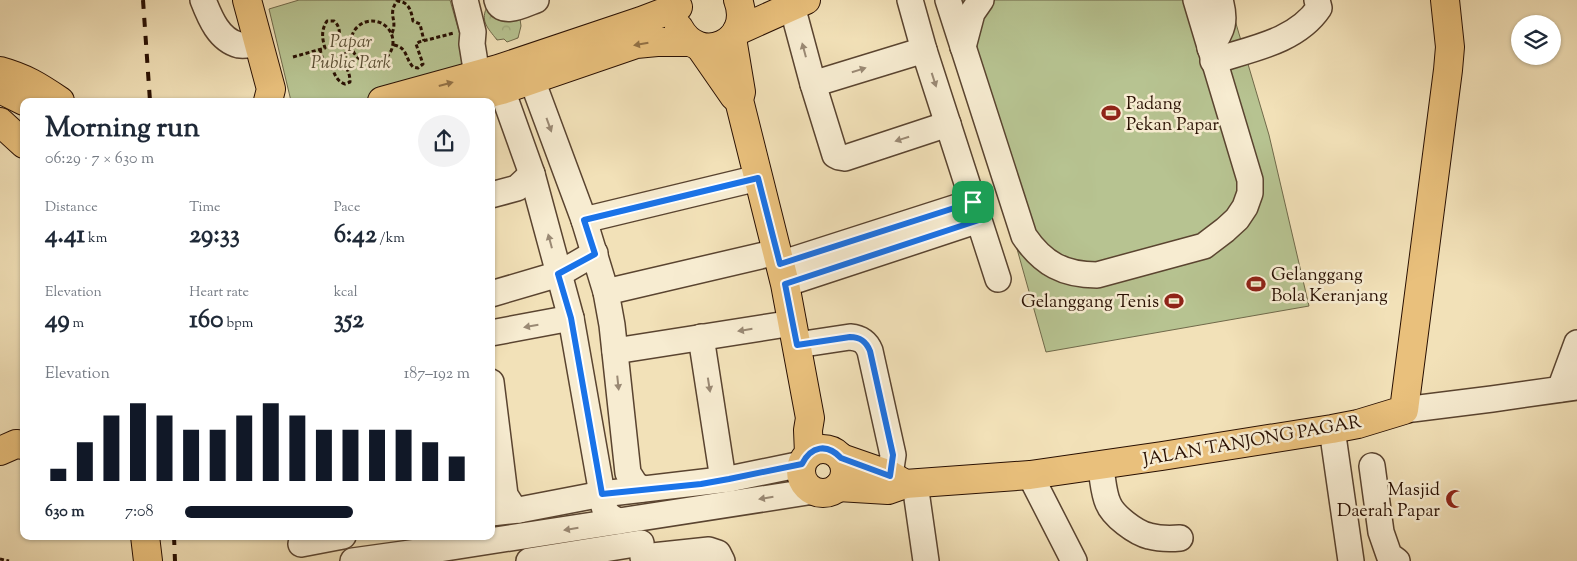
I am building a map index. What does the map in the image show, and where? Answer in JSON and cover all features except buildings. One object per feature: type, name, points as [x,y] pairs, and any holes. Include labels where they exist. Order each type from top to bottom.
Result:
[{"type":"main road","points":[[248,0],[274,97]]},
{"type":"main road","points":[[622,27],[642,0]]},
{"type":"main road","points":[[738,0],[741,9],[741,20],[735,34],[741,92],[739,100],[781,266],[810,418],[808,430],[820,456],[844,464],[845,476],[826,489],[805,483],[802,477],[820,456]]},
{"type":"main road","points":[[1404,410],[1448,70],[1450,47],[1445,0]]},
{"type":"main road","points":[[396,98],[492,78],[678,3]]},
{"type":"main road","points":[[678,3],[676,17],[683,35],[695,44],[739,100]]},
{"type":"main road","points":[[463,98],[492,78],[532,80],[636,44],[657,42],[695,44],[712,48],[723,45],[735,34],[799,3]]},
{"type":"main road","points":[[0,71],[21,77],[56,98]]},
{"type":"main road","points":[[0,89],[20,99]]},
{"type":"main road","points":[[0,117],[20,127]]},
{"type":"main road","points":[[0,122],[20,140]]},
{"type":"main road","name":"JALAN TANJONG PAGAR","points":[[826,489],[888,490],[903,481],[1030,475],[1332,429],[1358,424],[1404,410]]},
{"type":"main road","points":[[820,456],[903,481]]},
{"type":"main road","points":[[145,540],[148,561]]},
{"type":"street","points":[[203,0],[215,26],[226,39],[240,45],[259,44]]},
{"type":"street","points":[[496,0],[498,5],[508,9],[536,0]]},
{"type":"street","points":[[910,0],[924,50],[998,279]]},
{"type":"street","points":[[948,0],[1024,236],[1036,252],[1054,266],[1066,272],[1081,275],[1097,275],[1204,246],[1237,219],[1245,207],[1250,194],[1250,180],[1196,0]]},
{"type":"street","points":[[963,47],[972,13],[981,0]]},
{"type":"street","points":[[1212,54],[1224,22],[1224,13],[1220,0]]},
{"type":"street","points":[[1212,54],[1285,38],[1312,18],[1319,8],[1317,0]]},
{"type":"street","points":[[471,2],[464,32],[492,78],[532,174],[573,326],[603,506],[606,513],[628,520],[642,554]]},
{"type":"street","points":[[799,3],[813,84],[833,151],[839,158],[845,158],[948,124]]},
{"type":"street","points":[[813,84],[924,50]]},
{"type":"street","points":[[532,80],[589,236],[606,292],[612,325],[628,473],[635,484],[642,489]]},
{"type":"street","points":[[495,194],[517,188],[532,174]]},
{"type":"street","points":[[495,293],[558,274],[589,236],[760,184]]},
{"type":"street","points":[[606,292],[781,266],[976,211]]},
{"type":"street","points":[[495,333],[573,326],[612,325]]},
{"type":"street","points":[[615,351],[701,337],[795,334],[856,337],[863,340],[870,351],[893,455],[903,481],[926,561]]},
{"type":"street","points":[[701,337],[722,473],[729,479]]},
{"type":"street","points":[[1404,410],[1568,388],[1577,343]]},
{"type":"street","points":[[495,415],[505,496],[512,506],[519,510]]},
{"type":"street","points":[[1332,429],[1351,561],[1393,558],[1381,532],[1372,466]]},
{"type":"street","points":[[495,513],[519,510],[602,494],[729,479],[820,456]]},
{"type":"street","points":[[1100,465],[1108,503],[1114,513],[1124,522],[1148,536],[1168,539],[1180,538]]},
{"type":"street","points":[[1030,475],[1074,561]]},
{"type":"street","points":[[353,561],[385,546],[432,556],[628,520],[826,489]]},
{"type":"street","points":[[301,547],[328,540]]},
{"type":"street","points":[[529,561],[709,550],[718,552],[722,561]]},
{"type":"path","points":[[392,33],[380,22],[366,23],[359,26],[352,33],[352,51],[364,63],[372,64],[380,62],[390,54],[394,44],[392,13],[397,1],[403,2],[410,7],[413,21],[420,24],[424,41]]},
{"type":"path","points":[[293,57],[325,48],[322,35],[323,27],[327,21],[334,21],[338,24],[340,43],[345,46],[351,44]]},
{"type":"path","points":[[394,44],[402,47],[412,67],[418,68],[423,64],[416,44],[464,32]]},
{"type":"path","points":[[320,49],[324,65],[331,64],[336,77],[345,84],[350,82],[350,76],[349,70],[341,60],[342,55],[352,51]]},
{"type":"path","points":[[0,559],[9,561]]},
{"type":"green space","name":"Papar Public Park","points":[[299,0],[450,0],[469,67],[372,98],[290,98],[269,9]]},
{"type":"green space","points":[[947,0],[1229,0],[1269,135],[1309,306],[1046,352]]},
{"type":"green space","points":[[488,5],[519,11],[521,26],[518,38],[507,42],[504,39],[497,40],[486,24],[484,16]]},
{"type":"railway","points":[[143,0],[150,98]]},
{"type":"railway","points":[[174,540],[175,561]]},
{"type":"place","name":"Padang Pekan Papar","points":[[1111,113]]},
{"type":"place","name":"Gelanggang Bola Keranjang","points":[[1256,284]]},
{"type":"place","name":"Gelanggang Tenis","points":[[1174,301]]},
{"type":"place","name":"Masjid Daerah Papar","points":[[1455,499]]},
{"type":"route","points":[[758,178],[780,264],[973,202],[979,220],[785,284],[797,345],[856,337],[863,340],[867,345],[870,351],[894,458],[890,476],[841,458],[836,452],[822,448],[808,454],[802,464],[701,484],[602,494],[571,318],[558,274],[595,254],[584,220],[758,178]]}]
